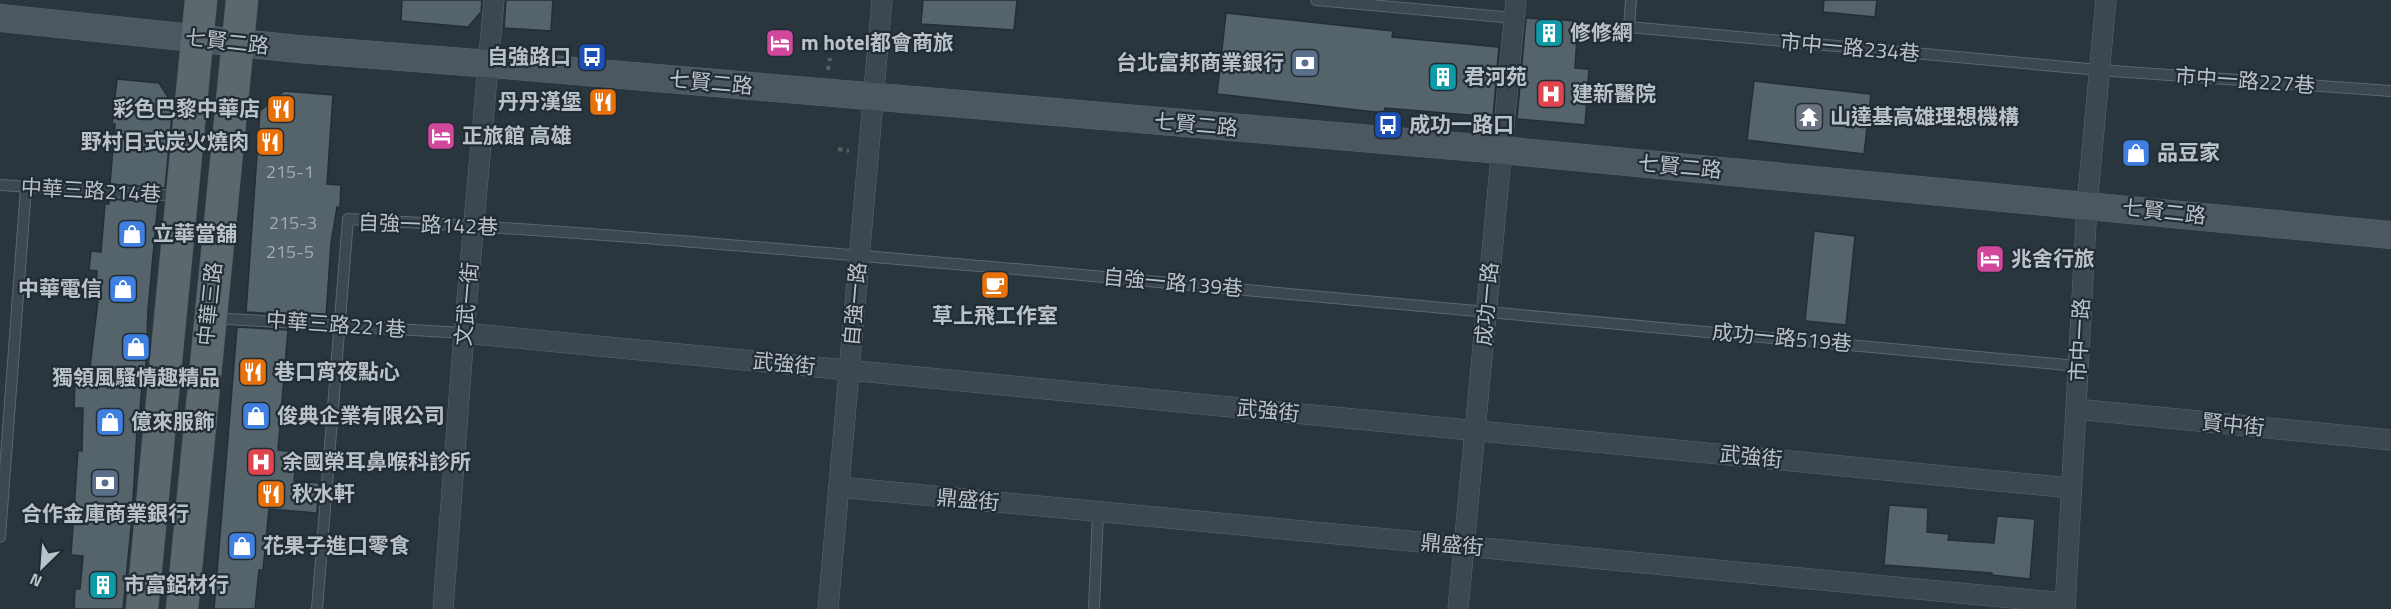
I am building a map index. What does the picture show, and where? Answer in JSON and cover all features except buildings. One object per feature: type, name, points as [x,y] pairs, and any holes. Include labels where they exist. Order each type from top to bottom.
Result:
[{"type":"main road","name":"中華三路","points":[[142,609],[201,0]]},
{"type":"main road","name":"中華三路","points":[[182,609],[242,0]]},
{"type":"street","name":"文武一街","points":[[443,609],[464,333],[494,0]]},
{"type":"street","name":"自強一路","points":[[828,609],[882,0]]},
{"type":"street","name":"市中一路","points":[[2065,606],[2087,205],[2106,0]]},
{"type":"street","name":"成功一路","points":[[1458,609],[1515,9]]},
{"type":"street","name":"七賢二路","points":[[0,18],[298,49],[488,63],[873,98],[1501,150],[2391,235]]},
{"type":"street","name":"武強街","points":[[464,333],[2072,488]]},
{"type":"street","name":"賢中街","points":[[2076,409],[2391,441]]},
{"type":"street","name":"鼎盛街","points":[[839,487],[2065,606]]},
{"type":"lane","points":[[1316,0],[1515,9]]},
{"type":"lane","name":"市中一路234巷","points":[[1631,0],[1629,27],[2099,70]]},
{"type":"lane","name":"市中一路227巷","points":[[2099,70],[2391,91]]},
{"type":"lane","name":"中華三路214巷","points":[[0,185],[183,196]]},
{"type":"lane","points":[[0,537],[26,188]]},
{"type":"lane","name":"自強一路142巷","points":[[317,609],[348,219],[474,225],[859,256]]},
{"type":"lane","name":"自強一路139巷","points":[[859,256],[1486,309]]},
{"type":"lane","name":"成功一路519巷","points":[[1486,309],[2079,366]]},
{"type":"lane","name":"中華三路221巷","points":[[209,317],[464,333]]},
{"type":"lane","points":[[1094,609],[1098,512]]},
{"type":"place","name":"修修網","points":[[1549,33]]},
{"type":"place","name":"m hotel都會商旅","points":[[780,43]]},
{"type":"place","name":"自強路口","points":[[592,57]]},
{"type":"place","name":"台北富邦商業銀行","points":[[1305,63]]},
{"type":"place","name":"君河苑","points":[[1443,77]]},
{"type":"place","name":"建新醫院","points":[[1551,94]]},
{"type":"place","name":"丹丹漢堡","points":[[603,102]]},
{"type":"place","name":"彩色巴黎中華店","points":[[281,109]]},
{"type":"place","name":"山達基高雄理想機構","points":[[1809,117]]},
{"type":"place","name":"成功一路口","points":[[1388,125]]},
{"type":"place","name":"正旅館 高雄","points":[[441,136]]},
{"type":"place","name":"野村日式炭火燒肉","points":[[270,142]]},
{"type":"place","name":"品豆家","points":[[2136,153]]},
{"type":"place","name":"立華當舖","points":[[132,234]]},
{"type":"place","name":"兆舍行旅","points":[[1990,259]]},
{"type":"place","name":"草上飛工作室","points":[[995,285]]},
{"type":"place","name":"中華電信","points":[[123,289]]},
{"type":"place","name":"獨領風騷情趣精品","points":[[136,347]]},
{"type":"place","name":"巷口宵夜點心","points":[[253,372]]},
{"type":"place","name":"俊典企業有限公司","points":[[256,416]]},
{"type":"place","name":"億來服飾","points":[[110,422]]},
{"type":"place","name":"余國榮耳鼻喉科診所","points":[[261,462]]},
{"type":"place","name":"合作金庫商業銀行","points":[[105,483]]},
{"type":"place","name":"秋水軒","points":[[271,494]]},
{"type":"place","name":"花果子進口零食","points":[[242,546]]},
{"type":"place","name":"市富鋁材行","points":[[103,585]]}]
